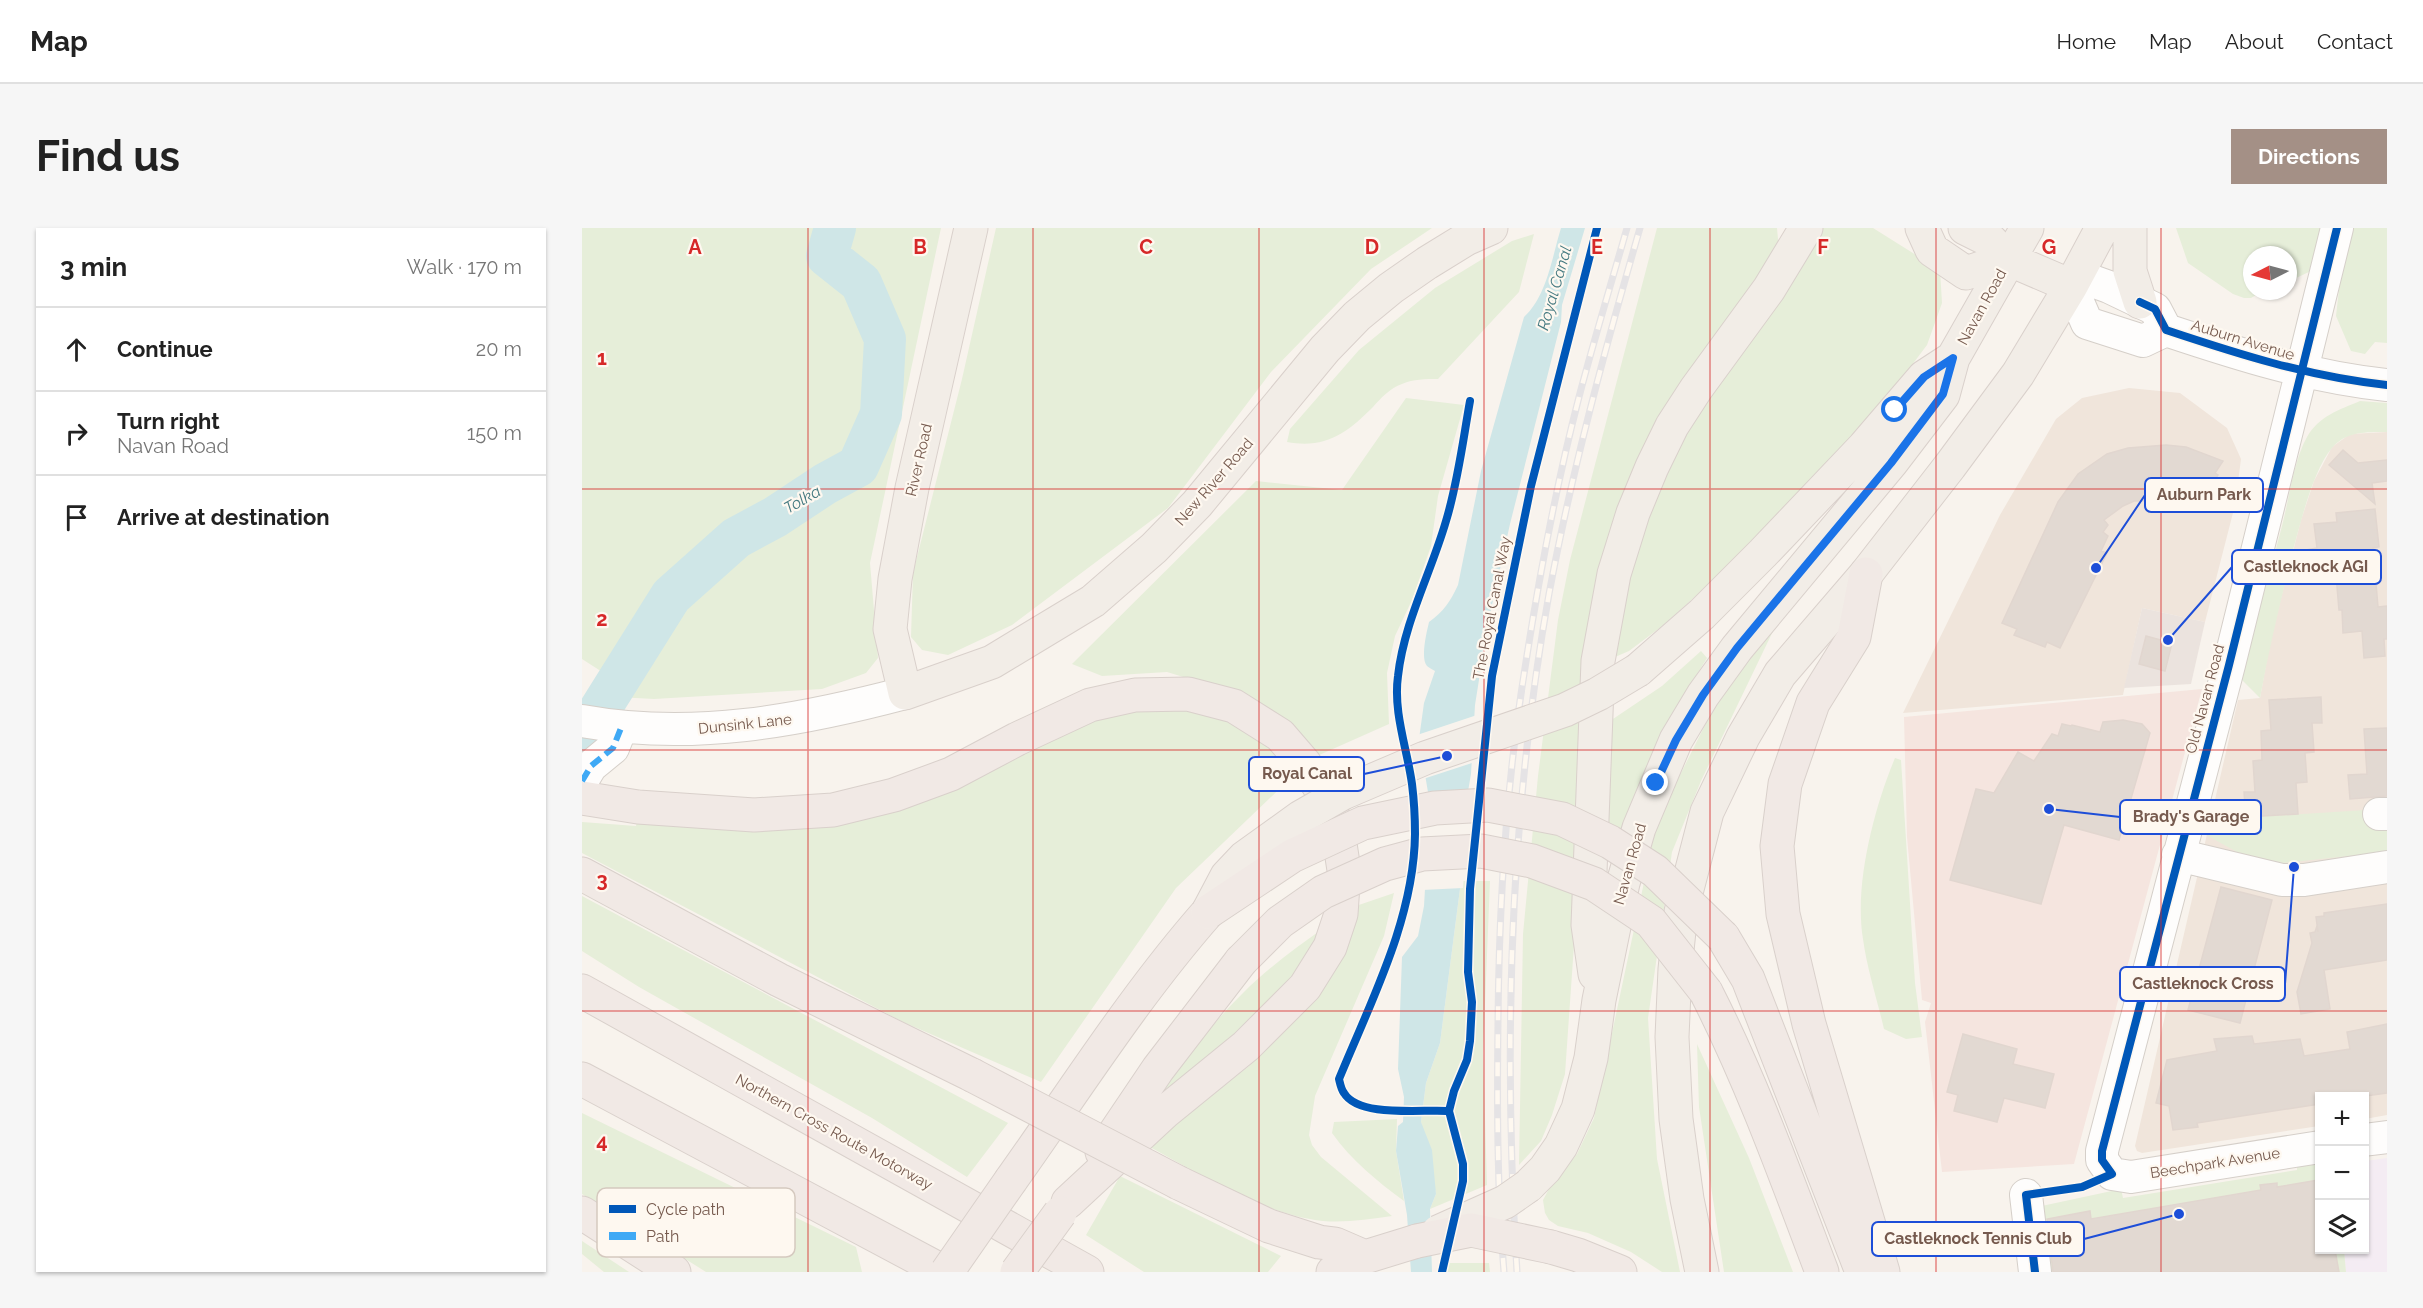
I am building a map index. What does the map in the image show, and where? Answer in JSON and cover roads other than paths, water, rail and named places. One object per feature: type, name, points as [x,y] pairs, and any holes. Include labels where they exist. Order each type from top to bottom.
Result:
[{"type":"highway","points":[[1866,574],[1854,637],[1813,703],[1785,784],[1777,846],[1783,914],[1809,1024],[1883,1272]]},
{"type":"highway","points":[[582,798],[638,807],[754,815],[833,810],[894,795],[951,774],[1017,739],[1090,705],[1135,695],[1188,694],[1234,706],[1280,735],[1305,764],[1327,799],[1338,831],[1344,870],[1341,914],[1330,947],[1305,987],[1246,1046],[1165,1112],[1064,1208]]},
{"type":"highway","points":[[795,1192],[946,1272],[1178,946],[1208,912],[1292,856],[1363,823],[1436,808],[1488,805],[1562,819],[1610,843],[1655,871],[1723,937],[1748,979],[1862,1272]]},
{"type":"highway","points":[[1017,1272],[1064,1208],[1158,1070],[1241,961],[1280,922],[1323,892],[1385,864],[1422,854],[1481,851],[1532,861],[1594,884],[1651,922],[1706,992],[1734,1046],[1763,1115],[1822,1272]]},
{"type":"highway","points":[[595,881],[780,980],[972,1075],[1179,1184],[1269,1226],[1318,1242],[1335,1244],[1373,1255]]},
{"type":"highway","name":"Northern Cross Route Motorway","points":[[582,991],[1087,1272]]},
{"type":"highway","points":[[582,1080],[787,1188]]},
{"type":"highway","points":[[582,1213],[597,1223]]},
{"type":"highway","points":[[1334,1272],[1373,1255],[1417,1241],[1471,1230],[1551,1247],[1620,1272]]},
{"type":"highway","points":[[651,1257],[674,1272]]},
{"type":"main road","name":"River Road","points":[[905,693],[890,629],[895,579],[912,488],[971,228]]},
{"type":"main road","name":"New River Road","points":[[905,693],[992,662],[1093,601],[1154,548],[1197,504],[1325,349],[1357,316],[1427,263],[1466,239],[1491,228]]},
{"type":"main road","points":[[1923,228],[1932,250],[1966,273],[2008,259]]},
{"type":"main road","points":[[1965,228],[1991,241],[2008,259],[2071,286]]},
{"type":"main road","name":"Navan Road","points":[[1417,1241],[1505,1202],[1528,1186],[1545,1169],[1561,1146],[1578,1109],[1591,1058],[1599,1000],[1623,883],[1639,828],[1676,740],[1703,695],[1737,648],[1891,463],[1943,394],[1953,358],[2027,228]]},
{"type":"main road","points":[[1702,1272],[1687,1199],[1676,1119],[1672,1037],[1675,969],[1681,912],[1707,812],[1743,737],[1780,674],[1866,574],[2018,374],[2071,286],[2102,228]]},
{"type":"main road","points":[[2130,228],[2130,271],[2140,302]]},
{"type":"main road","points":[[1599,1000],[1588,925],[1598,661],[1614,574],[1633,513],[1672,426],[1696,388],[1769,289],[1797,234]]},
{"type":"main road","points":[[1208,912],[1227,876],[1244,858],[1301,817],[1343,793],[1425,758],[1565,710],[1598,694],[1638,669],[1694,622],[1764,553],[1864,447],[1924,377],[1953,358]]},
{"type":"street","name":"Old Navan Road","points":[[2112,1174],[2102,1160],[2102,1151],[2234,644],[2337,228]]},
{"type":"street","points":[[2095,282],[2140,302],[2155,309],[2166,330],[2143,341],[2087,323],[2071,286],[2095,282]]},
{"type":"street","name":"Auburn Avenue","points":[[2166,330],[2256,360],[2301,371],[2387,385]]},
{"type":"street","name":"Dunsink Lane","points":[[603,725],[679,730],[740,727],[835,711],[905,693]]},
{"type":"street","points":[[582,781],[591,766],[613,748],[603,725]]},
{"type":"street","points":[[2178,855],[2282,880],[2304,880],[2387,867]]},
{"type":"street","points":[[2369,1139],[2387,1137]]},
{"type":"street","name":"Beechpark Avenue","points":[[2112,1174],[2131,1177],[2315,1148]]},
{"type":"street","points":[[2026,1195],[2035,1272]]},
{"type":"water","name":"Royal Canal","points":[[1561,228],[1585,228],[1562,305],[1561,322],[1510,524],[1488,623],[1475,705],[1461,881],[1440,1043],[1426,1083],[1421,1122],[1432,1150],[1436,1194],[1430,1209],[1432,1272],[1411,1272],[1407,1215],[1396,1151],[1398,1126],[1403,1122],[1404,1097],[1398,1069],[1402,957],[1418,936],[1424,906],[1430,804],[1419,739],[1424,703],[1435,671],[1425,662],[1425,644],[1429,622],[1446,606],[1458,585],[1481,471],[1524,317],[1532,308],[1543,287]]},
{"type":"water","points":[[644,617],[658,631],[621,684],[617,697],[582,759],[582,711],[602,675]]},
{"type":"waterway","name":"Tolka","points":[[582,738],[671,596],[736,538],[858,466],[881,414],[885,339],[861,283],[827,256],[835,228]]},
{"type":"railway","points":[[1504,1272],[1498,1147],[1499,978],[1508,800],[1518,712],[1555,498],[1579,397],[1627,228]]},
{"type":"railway","points":[[1517,1272],[1510,1102],[1510,1017],[1518,847],[1525,763],[1536,678],[1558,548],[1590,410],[1640,228]]},
{"type":"place","name":"Auburn Park","points":[[2096,568]]},
{"type":"place","name":"Castleknock AGI","points":[[2168,640]]},
{"type":"place","name":"Royal Canal","points":[[1447,756]]},
{"type":"place","name":"Brady's Garage","points":[[2049,809]]},
{"type":"place","name":"Castleknock Cross","points":[[2294,867]]},
{"type":"place","name":"Castleknock Tennis Club","points":[[2179,1214]]}]
